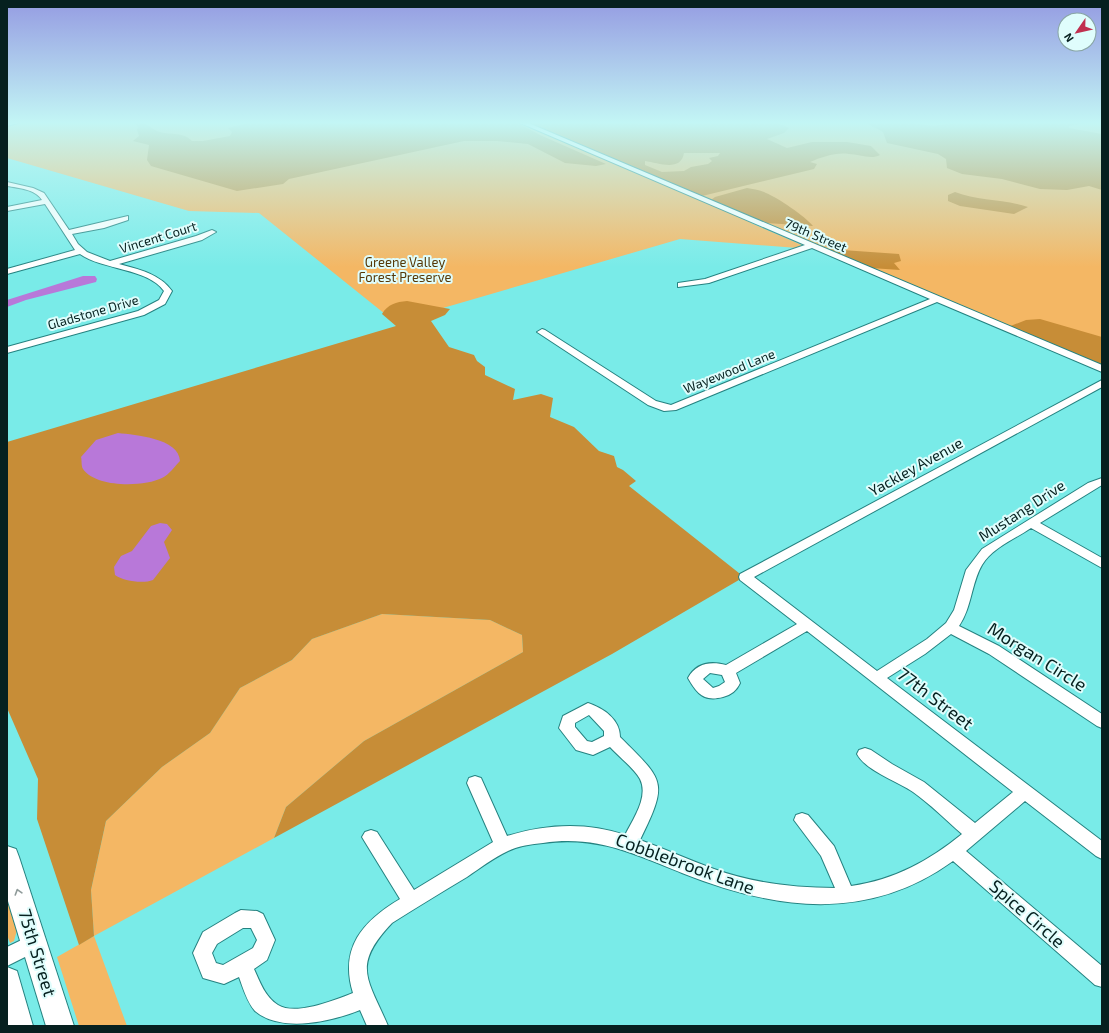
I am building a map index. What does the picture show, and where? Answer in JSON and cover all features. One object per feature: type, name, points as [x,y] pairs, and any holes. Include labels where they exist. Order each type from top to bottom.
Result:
[{"type":"main road","name":"75th Street","points":[[7,857],[19,951],[60,1026]]},
{"type":"main road","points":[[7,981],[19,1026]]},
{"type":"street","name":"79th Street","points":[[634,170],[1102,369]]},
{"type":"street","name":"Gladstone Drive","points":[[7,184],[36,191],[47,202],[66,233],[81,251],[110,264],[161,282],[167,288],[166,295],[162,302],[141,313],[7,350]]},
{"type":"street","points":[[7,209],[47,202]]},
{"type":"street","points":[[66,233],[101,226],[125,218]]},
{"type":"street","name":"Vincent Court","points":[[110,264],[132,256],[199,238],[212,232]]},
{"type":"street","points":[[681,285],[706,281],[812,246]]},
{"type":"street","points":[[7,272],[81,251]]},
{"type":"street","name":"Wayewood Lane","points":[[542,332],[652,403],[664,408],[672,408],[937,299]]},
{"type":"street","name":"Yackley Avenue","points":[[745,578],[1102,383]]},
{"type":"street","name":"Mustang Drive","points":[[877,678],[934,641],[950,627],[960,612],[970,577],[977,562],[992,547],[1092,485],[1102,481]]},
{"type":"street","points":[[1030,523],[1102,564]]},
{"type":"street","name":"77th Street","points":[[745,578],[1102,851]]},
{"type":"street","points":[[728,671],[807,625]]},
{"type":"street","name":"Morgan Circle","points":[[950,627],[994,650],[1102,722]]},
{"type":"street","points":[[612,738],[646,774],[651,786],[651,798],[630,843]]},
{"type":"street","points":[[865,754],[886,769],[918,786],[974,833]]},
{"type":"street","points":[[475,783],[503,845]]},
{"type":"street","name":"Cobblebrook Lane","points":[[378,1026],[359,987],[357,967],[363,944],[372,930],[381,921],[411,901],[503,845],[528,838],[565,833],[610,836],[711,877],[748,889],[778,895],[803,897],[846,894],[864,892],[905,880],[935,864],[1025,792]]},
{"type":"street","points":[[802,820],[828,851],[846,894]]},
{"type":"street","points":[[370,837],[411,901]]},
{"type":"street","name":"Spice Circle","points":[[952,850],[1102,978]]},
{"type":"street","points":[[243,965],[262,1004],[271,1014],[278,1018],[290,1021],[302,1021],[364,998]]},
{"type":"green space","name":"Greene Valley Forest Preserve","points":[[49,170],[1102,170],[1102,366],[766,223],[751,223],[802,245],[798,248],[680,239],[395,322],[259,213],[189,211]]},
{"type":"green space","points":[[382,614],[490,620],[522,635],[523,652],[364,741],[286,807],[274,838],[94,936],[91,890],[106,821],[162,767],[210,733],[240,688],[292,660],[312,639]]},
{"type":"green space","points":[[7,896],[17,930],[14,941],[10,943],[7,935]]},
{"type":"green space","points":[[94,936],[127,1026],[79,1026],[57,957]]},
{"type":"shaded area","points":[[165,170],[329,170],[289,179],[283,184],[237,191]]},
{"type":"shaded area","points":[[641,170],[658,170],[662,172],[685,170],[809,170],[702,196]]},
{"type":"shaded area","points":[[953,170],[1102,170],[1102,190],[1089,186],[1067,190],[1040,189],[1002,179],[962,174]]},
{"type":"shaded area","points":[[747,188],[771,195],[798,212],[813,226],[766,223],[711,200],[715,197]]},
{"type":"shaded area","points":[[955,192],[973,197],[1019,204],[1028,207],[1014,214],[960,206],[948,201],[948,195]]},
{"type":"shaded area","points":[[828,249],[899,254],[901,261],[894,263],[900,270],[871,268]]},
{"type":"shaded area","points":[[83,276],[95,276],[97,279],[96,282],[26,300],[7,307],[7,300]]},
{"type":"shaded area","points":[[407,301],[450,309],[445,315],[431,321],[449,347],[474,355],[477,361],[485,367],[485,375],[515,389],[513,400],[541,394],[553,398],[550,417],[574,427],[599,451],[614,456],[617,467],[636,481],[629,486],[744,577],[612,654],[274,838],[286,807],[364,741],[523,652],[522,635],[490,620],[382,614],[312,639],[292,660],[240,688],[210,733],[162,767],[106,821],[91,890],[94,936],[79,945],[37,819],[38,779],[7,708],[7,442],[396,326],[382,314],[393,304]]},
{"type":"shaded area","points":[[1040,319],[1102,337],[1102,366],[1008,327],[1026,320]]},
{"type":"shaded area","points":[[118,433],[155,439],[164,443],[172,447],[178,453],[180,461],[165,477],[154,481],[121,484],[98,480],[89,475],[82,468],[81,457],[96,440]]},
{"type":"shaded area","points":[[160,523],[167,524],[172,530],[164,542],[170,558],[153,580],[144,582],[133,581],[123,579],[115,575],[114,567],[121,556],[132,551],[151,526]]}]
